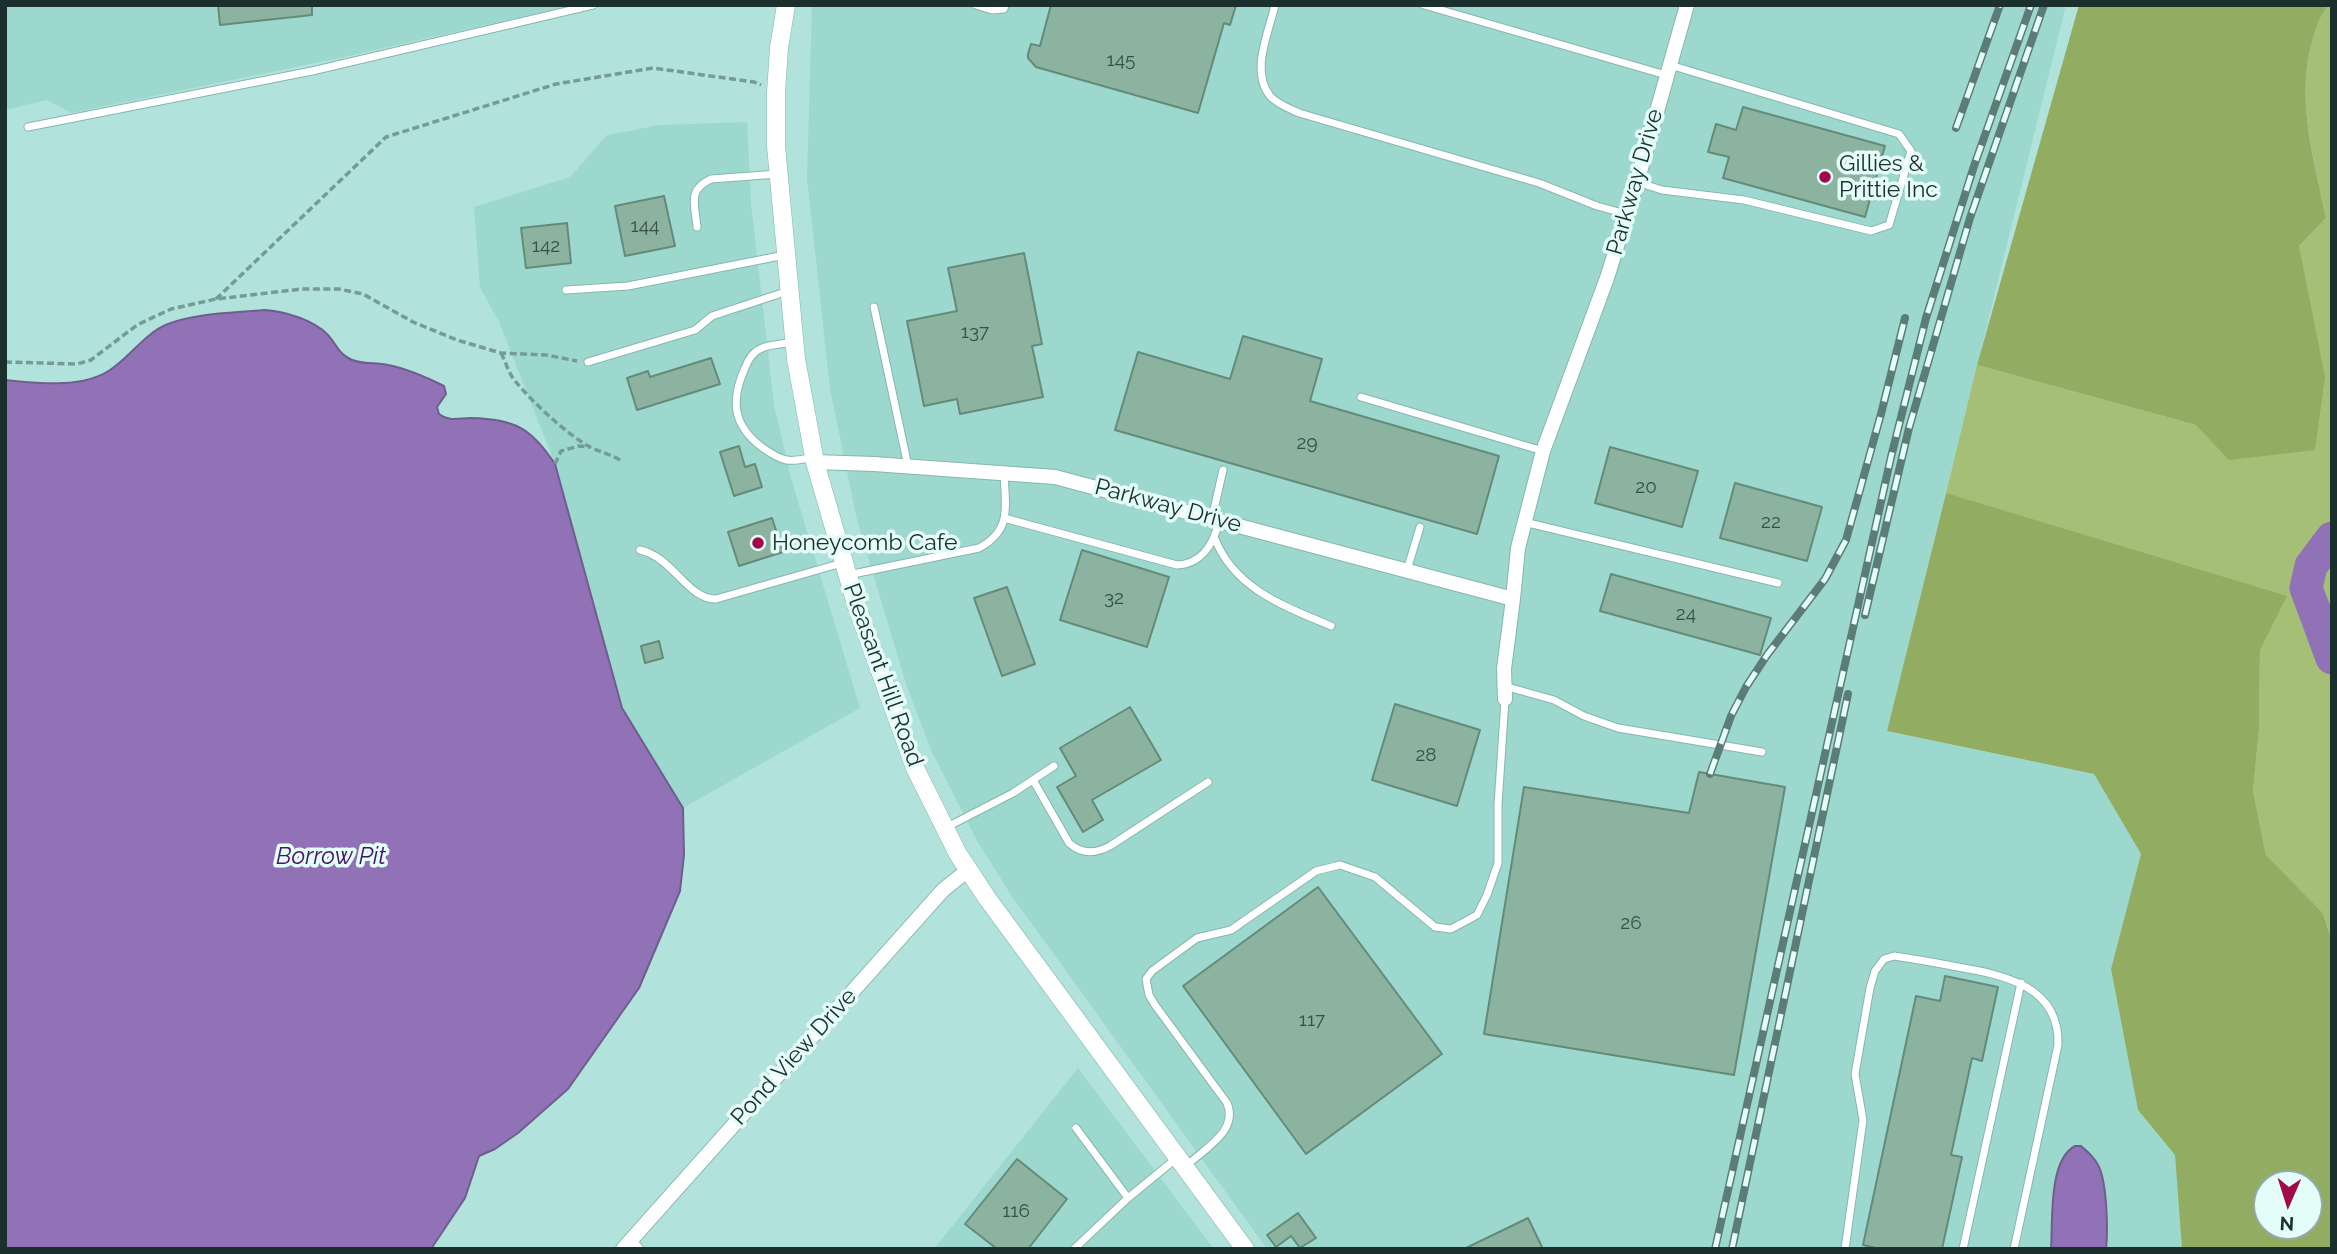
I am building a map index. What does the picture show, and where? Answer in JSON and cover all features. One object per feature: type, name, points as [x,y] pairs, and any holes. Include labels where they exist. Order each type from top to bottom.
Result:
[{"type":"street","name":"Pleasant Hill Road","points":[[786,5],[779,48],[775,122],[794,342],[814,460],[878,671],[906,744],[944,829],[968,870],[1182,1161],[1241,1247]]},
{"type":"street","name":"Parkway Drive","points":[[1505,693],[1504,669],[1518,548],[1524,522],[1550,427],[1594,318],[1637,182],[1687,5]]},
{"type":"street","name":"Parkway Drive","points":[[814,460],[1055,477],[1513,599]]},
{"type":"street","name":"Pond View Drive","points":[[632,1246],[943,890],[968,870]]},
{"type":"lane","points":[[28,127],[312,71],[593,5]]},
{"type":"lane","points":[[976,5],[992,10],[1004,9],[1005,5]]},
{"type":"lane","points":[[1275,5],[1260,65],[1270,96],[1282,105],[1299,113],[1539,183],[1597,206],[1626,214]]},
{"type":"lane","points":[[1424,5],[1899,134],[1911,151],[1889,225],[1871,231],[1744,200],[1672,191],[1637,182]]},
{"type":"lane","points":[[697,227],[695,193],[696,187],[702,183],[711,179],[779,174]]},
{"type":"lane","points":[[566,290],[628,286],[785,254]]},
{"type":"lane","points":[[588,362],[695,330],[712,316],[789,291]]},
{"type":"lane","points":[[874,307],[908,466]]},
{"type":"lane","points":[[794,342],[762,348],[754,354],[748,361],[739,384],[736,406],[741,425],[748,435],[774,455],[792,462],[814,460]]},
{"type":"lane","points":[[1361,397],[1543,451]]},
{"type":"lane","points":[[1223,470],[1215,519],[1215,538],[1223,556],[1245,583],[1281,605],[1331,626]]},
{"type":"lane","points":[[640,550],[660,558],[689,587],[707,599],[716,599],[845,569],[979,548],[999,533],[1004,518],[1004,472]]},
{"type":"lane","points":[[1004,518],[1169,564],[1185,565],[1193,561],[1215,538]]},
{"type":"lane","points":[[1524,522],[1778,583]]},
{"type":"lane","points":[[1406,571],[1420,527]]},
{"type":"lane","points":[[1074,1249],[1128,1198],[1227,1129],[1231,1111],[1227,1103],[1149,995],[1146,979],[1152,971],[1197,938],[1231,930],[1316,871],[1340,865],[1375,877],[1435,927],[1451,929],[1477,915],[1498,863],[1505,693],[1554,700],[1584,716],[1618,728],[1762,752]]},
{"type":"lane","points":[[944,829],[1013,793],[1054,766]]},
{"type":"lane","points":[[1033,780],[1069,843],[1076,849],[1089,853],[1110,846],[1208,782]]},
{"type":"lane","points":[[1844,1249],[1863,1120],[1855,1074],[1875,971],[1884,959],[1894,956],[1999,974],[2021,983],[2052,1012],[2059,1032],[2059,1045],[2014,1249]]},
{"type":"lane","points":[[1964,1249],[2021,983]]},
{"type":"lane","points":[[1076,1128],[1128,1198]]},
{"type":"path","points":[[216,299],[386,137],[556,84],[653,68],[754,82],[776,92]]},
{"type":"path","points":[[5,362],[77,364],[91,359],[137,325],[171,309],[216,299],[302,289],[339,289],[363,294],[413,322],[457,340],[501,353],[546,355],[588,362]]},
{"type":"path","points":[[501,353],[514,381],[571,434],[620,460]]},
{"type":"path","points":[[555,464],[561,451],[579,446],[592,447]]},
{"type":"shaded area","points":[[5,5],[574,5],[340,58],[71,113],[47,100],[5,110]]},
{"type":"shaded area","points":[[812,5],[2066,5],[1887,731],[2094,774],[2141,854],[2111,969],[2138,1110],[2175,1155],[2182,1249],[1267,1249],[1011,895],[976,839],[932,752],[907,687],[857,520],[830,389],[807,178]]},
{"type":"shaded area","points":[[747,122],[751,203],[774,405],[791,478],[860,708],[683,808],[622,708],[555,464],[499,322],[480,287],[474,207],[570,177],[607,135],[660,125]]},
{"type":"shaded area","points":[[1078,1068],[1214,1249],[934,1249]]},
{"type":"green space","points":[[2079,5],[2329,5],[2313,38],[2306,83],[2308,128],[2326,218],[2299,246],[2325,377],[2315,450],[2229,460],[2196,425],[1977,365]]},
{"type":"green space","points":[[2329,5],[2332,5],[2332,940],[2322,912],[2266,855],[2253,791],[2259,729],[2260,650],[1946,493],[1977,365],[2196,425],[2315,338],[2299,246],[2326,218],[2308,128],[2306,83],[2313,38]]},
{"type":"green space","points":[[1946,493],[2287,596],[2260,650],[2259,729],[2253,791],[2266,855],[2322,912],[2332,940],[2332,1249],[2182,1249],[2175,1155],[2138,1110],[2111,969],[2141,854],[2094,774],[1887,731]]},
{"type":"water","name":"Borrow Pit","points":[[264,310],[289,314],[315,325],[328,335],[346,357],[354,361],[403,369],[444,386],[446,394],[437,407],[439,414],[454,419],[486,419],[511,424],[538,442],[555,464],[622,708],[683,808],[684,855],[680,891],[639,988],[568,1089],[518,1133],[479,1156],[465,1198],[431,1249],[5,1249],[5,380],[59,383],[86,380],[110,370],[152,333],[168,324],[203,316]]},
{"type":"water","points":[[2075,1146],[2081,1146],[2091,1155],[2102,1175],[2106,1207],[2106,1249],[2051,1249],[2056,1178],[2066,1153]]},
{"type":"building","points":[[218,5],[312,5],[312,15],[220,25]]},
{"type":"building","points":[[1051,5],[1236,5],[1230,25],[1224,23],[1198,113],[1036,67],[1028,54],[1031,44],[1040,46]]},
{"type":"building","points":[[1743,107],[1885,146],[1865,217],[1723,178],[1729,157],[1708,152],[1716,124],[1736,130]]},
{"type":"building","points":[[664,196],[675,246],[625,256],[615,206]]},
{"type":"building","points":[[567,223],[571,263],[526,268],[521,228]]},
{"type":"building","points":[[1024,253],[1042,344],[1032,346],[1043,397],[960,414],[957,399],[924,406],[907,321],[957,311],[948,268]]},
{"type":"building","points":[[1243,336],[1322,359],[1310,401],[1499,456],[1477,534],[1115,430],[1138,352],[1230,379]]},
{"type":"building","points":[[711,358],[720,384],[637,410],[627,378],[648,371],[650,377]]},
{"type":"building","points":[[739,446],[745,467],[755,464],[762,487],[734,496],[720,452]]},
{"type":"building","points":[[1610,447],[1698,471],[1682,527],[1595,503]]},
{"type":"building","points":[[1735,483],[1822,507],[1807,561],[1720,538]]},
{"type":"building","points":[[772,518],[783,552],[739,566],[728,532]]},
{"type":"building","points":[[1082,550],[1169,577],[1147,647],[1060,620]]},
{"type":"building","points":[[1611,574],[1771,618],[1760,655],[1600,611]]},
{"type":"building","points":[[1007,587],[1035,664],[1002,676],[974,598]]},
{"type":"building","points":[[659,641],[663,658],[645,663],[641,646]]},
{"type":"building","points":[[1395,704],[1480,730],[1457,806],[1372,780]]},
{"type":"building","points":[[1130,707],[1161,760],[1092,800],[1103,820],[1083,832],[1057,787],[1076,776],[1060,748]]},
{"type":"building","points":[[1699,772],[1785,787],[1734,1075],[1484,1034],[1524,787],[1689,813]]},
{"type":"building","points":[[1318,887],[1442,1054],[1306,1154],[1183,986]]},
{"type":"building","points":[[1945,976],[1998,987],[1982,1061],[1972,1058],[1951,1155],[1962,1157],[1942,1249],[1880,1249],[1863,1245],[1916,996],[1940,1001]]},
{"type":"building","points":[[1017,1159],[1067,1199],[1028,1249],[997,1249],[965,1224]]},
{"type":"building","points":[[1298,1213],[1316,1238],[1300,1248],[1291,1236],[1276,1247],[1267,1235]]},
{"type":"building","points":[[1528,1218],[1543,1249],[1464,1249]]},
{"type":"waterway","points":[[2332,538],[2311,566],[2306,588],[2332,658]]},
{"type":"railway","points":[[1956,128],[2000,5]]},
{"type":"railway","points":[[1715,1249],[1891,457],[1926,318],[1974,166],[2031,5]]},
{"type":"railway","points":[[1865,615],[1909,428],[1970,218],[2044,5]]},
{"type":"railway","points":[[1710,774],[1731,716],[1746,687],[1825,579],[1846,540],[1905,318]]},
{"type":"railway","points":[[1732,1249],[1848,694]]},
{"type":"place","name":"Gillies & Prittie Inc","points":[[1825,177]]},
{"type":"place","name":"Honeycomb Cafe","points":[[758,543]]}]
